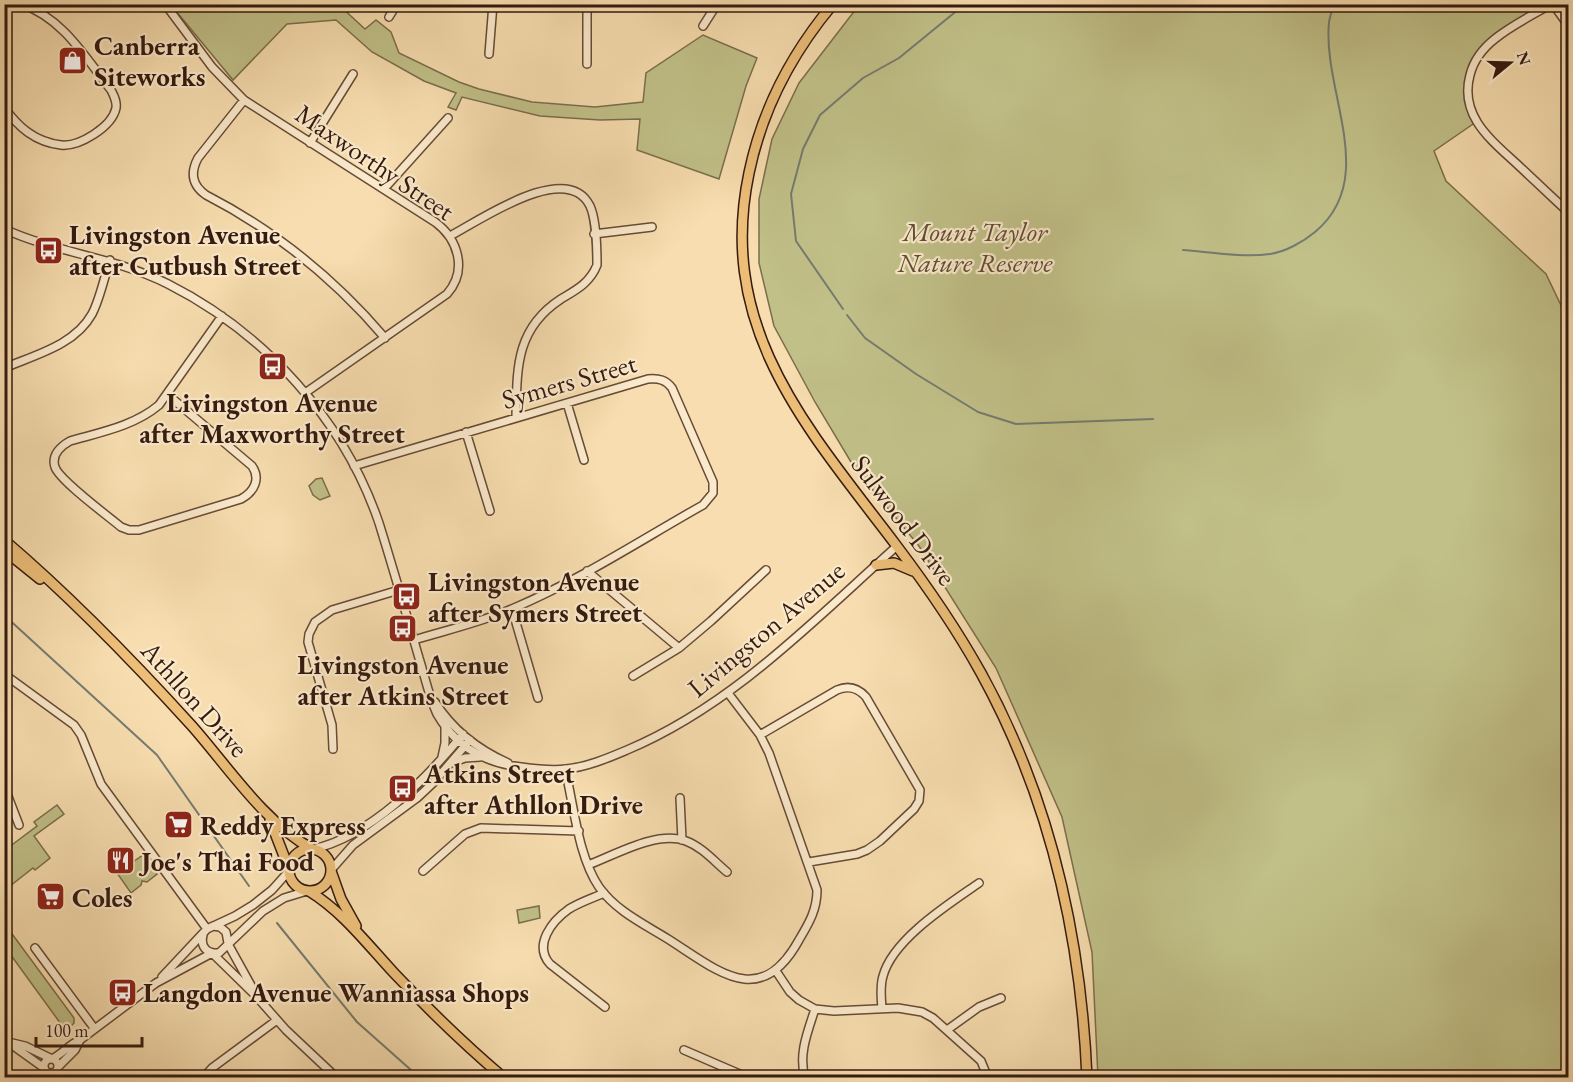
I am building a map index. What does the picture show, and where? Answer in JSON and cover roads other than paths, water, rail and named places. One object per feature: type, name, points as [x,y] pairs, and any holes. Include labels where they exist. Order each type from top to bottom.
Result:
[{"type":"main road","name":"Sulwood Drive","points":[[833,4],[790,65],[762,124],[747,186],[743,217],[744,262],[749,294],[768,358],[783,388],[810,431],[897,546],[956,630],[982,674],[1012,736],[1043,816],[1066,901],[1084,1026],[1087,1077]]},
{"type":"main road","name":"Athllon Drive","points":[[4,540],[69,598],[173,706],[269,818],[296,840],[313,849]]},
{"type":"main road","name":"Athllon Drive","points":[[4,550],[84,615]]},
{"type":"main road","points":[[876,565],[900,564],[917,574]]},
{"type":"main road","name":"Athllon Drive","points":[[269,818],[289,871]]},
{"type":"main road","points":[[362,936],[341,899],[326,856],[313,849],[303,850],[296,854],[289,871],[295,884],[331,906],[362,936],[426,1006],[504,1077]]},
{"type":"main road","points":[[308,891],[324,886],[332,870]]},
{"type":"street","points":[[4,106],[24,131],[42,140],[62,145],[76,144],[85,140],[106,124],[115,109],[115,97],[111,90],[67,33],[40,12],[21,4]]},
{"type":"street","name":"Maxworthy Street","points":[[165,4],[212,67],[244,100],[435,222],[450,236],[459,258],[451,289],[437,303],[305,393]]},
{"type":"street","points":[[389,17],[397,4]]},
{"type":"street","points":[[489,54],[493,4]]},
{"type":"street","points":[[587,4],[587,64]]},
{"type":"street","points":[[703,26],[717,4]]},
{"type":"street","points":[[1569,25],[1552,4],[1496,37],[1473,63],[1468,82],[1467,101],[1476,122],[1488,138],[1569,212]]},
{"type":"street","points":[[310,143],[353,74]]},
{"type":"street","points":[[244,100],[198,158],[192,174],[194,183],[206,195],[258,224],[305,258],[348,296],[385,338]]},
{"type":"street","points":[[384,189],[448,118]]},
{"type":"street","points":[[450,236],[519,200],[540,191],[555,188],[575,191],[586,200],[592,212],[597,257],[594,274],[584,285],[544,313],[525,339],[519,354],[517,369],[516,418]]},
{"type":"street","points":[[594,234],[652,227]]},
{"type":"street","name":"Livingston Avenue","points":[[4,230],[110,260],[169,284],[222,316],[270,355],[305,393],[331,428],[354,466],[377,519],[433,705],[445,727],[464,747],[480,757],[499,764],[548,770],[566,769],[599,761],[645,743],[688,720],[753,674],[897,546]]},
{"type":"street","points":[[4,368],[60,344],[84,326],[94,310],[110,260]]},
{"type":"street","points":[[168,395],[252,466],[256,471],[255,485],[251,492],[241,499],[139,530],[129,530],[121,527],[59,475],[54,462],[56,455],[63,445],[70,441],[124,425],[150,413],[168,395],[222,316]]},
{"type":"street","name":"Symers Street","points":[[354,466],[648,379],[663,380],[672,388],[714,482],[713,493],[703,505],[587,571],[512,609],[414,640]]},
{"type":"street","points":[[567,403],[584,460]]},
{"type":"street","points":[[466,432],[490,512]]},
{"type":"street","points":[[633,676],[679,648],[766,570]]},
{"type":"street","points":[[587,571],[679,648]]},
{"type":"street","points":[[333,749],[332,725],[309,646],[310,630],[323,615],[332,610],[399,590]]},
{"type":"street","points":[[512,609],[538,698]]},
{"type":"street","points":[[4,674],[74,725],[81,735],[101,784],[208,929]]},
{"type":"street","name":"Livingston Avenue","points":[[427,683],[439,708],[463,734],[499,759],[519,767]]},
{"type":"street","points":[[760,735],[837,690],[855,688],[866,697],[920,790],[919,801],[914,809],[872,848],[857,854],[808,862]]},
{"type":"street","points":[[566,769],[588,866],[604,893],[630,916],[723,974],[746,980],[776,971],[790,957],[813,915],[817,902],[817,890],[769,753],[760,735],[728,693]]},
{"type":"street","points":[[442,759],[445,727]]},
{"type":"street","points":[[313,849],[336,843],[350,836],[404,797],[463,734]]},
{"type":"street","points":[[332,870],[352,845],[417,798],[470,740]]},
{"type":"street","points":[[451,763],[465,758],[480,757]]},
{"type":"street","points":[[4,786],[19,825]]},
{"type":"street","points":[[680,798],[682,840]]},
{"type":"street","points":[[423,871],[465,834],[481,828],[579,831]]},
{"type":"street","points":[[588,866],[648,842],[665,838],[682,840],[698,847],[727,872]]},
{"type":"street","points":[[156,983],[208,929],[258,902],[289,871]]},
{"type":"street","points":[[882,1008],[883,975],[895,954],[927,920],[979,883]]},
{"type":"street","points":[[43,1077],[46,1060],[52,1059],[81,1040],[156,983],[212,953],[222,952],[255,918],[273,904],[308,891]]},
{"type":"street","points":[[604,893],[568,910],[544,938],[542,948],[550,964],[605,1007]]},
{"type":"street","points":[[208,929],[220,927],[226,932],[228,944],[256,996]]},
{"type":"street","points":[[208,929],[202,944],[206,950],[212,953],[337,1077]]},
{"type":"street","points":[[35,948],[94,1029]]},
{"type":"street","points":[[776,971],[790,992],[799,1000],[815,1008],[834,1011],[911,1009],[922,1012],[933,1018],[981,1061],[988,1077]]},
{"type":"street","points":[[947,1030],[979,1007],[1001,998]]},
{"type":"street","points":[[805,1077],[802,1062],[803,1050],[815,1008]]},
{"type":"street","points":[[203,1077],[277,1020]]},
{"type":"street","points":[[12,1044],[52,1075],[81,1040]]},
{"type":"street","points":[[4,1041],[25,1046],[57,1061],[59,1066]]},
{"type":"street","points":[[684,1050],[749,1077]]},
{"type":"waterway","points":[[843,309],[796,241],[791,194],[803,149],[820,115],[863,78],[899,58],[965,4]]},
{"type":"waterway","points":[[1183,250],[1238,255],[1276,253],[1310,236],[1334,210],[1344,186],[1346,160],[1344,133],[1329,49],[1329,22],[1334,4]]},
{"type":"waterway","points":[[847,315],[865,338],[916,374],[978,412],[1016,424],[1153,419]]},
{"type":"waterway","points":[[4,615],[157,755],[249,886]]},
{"type":"waterway","points":[[277,923],[357,1022],[420,1078]]},
{"type":"place","name":"Canberra Siteworks","points":[[73,61]]},
{"type":"place","name":"Livingston Avenue after Cutbush Street","points":[[48,250]]},
{"type":"place","name":"Livingston Avenue after Maxworthy Street","points":[[272,367]]},
{"type":"place","name":"Livingston Avenue after Symers Street","points":[[407,597]]},
{"type":"place","name":"Livingston Avenue after Atkins Street","points":[[403,629]]},
{"type":"place","name":"Atkins Street after Athllon Drive","points":[[403,789]]},
{"type":"place","name":"Reddy Express","points":[[179,825]]},
{"type":"place","name":"Joe's Thai Food","points":[[120,861]]},
{"type":"place","name":"Coles","points":[[51,897]]},
{"type":"place","name":"Langdon Avenue Wanniassa Shops","points":[[122,992]]},
{"type":"park label","name":"Mount Taylor Nature Reserve","points":[[975,246]]}]
